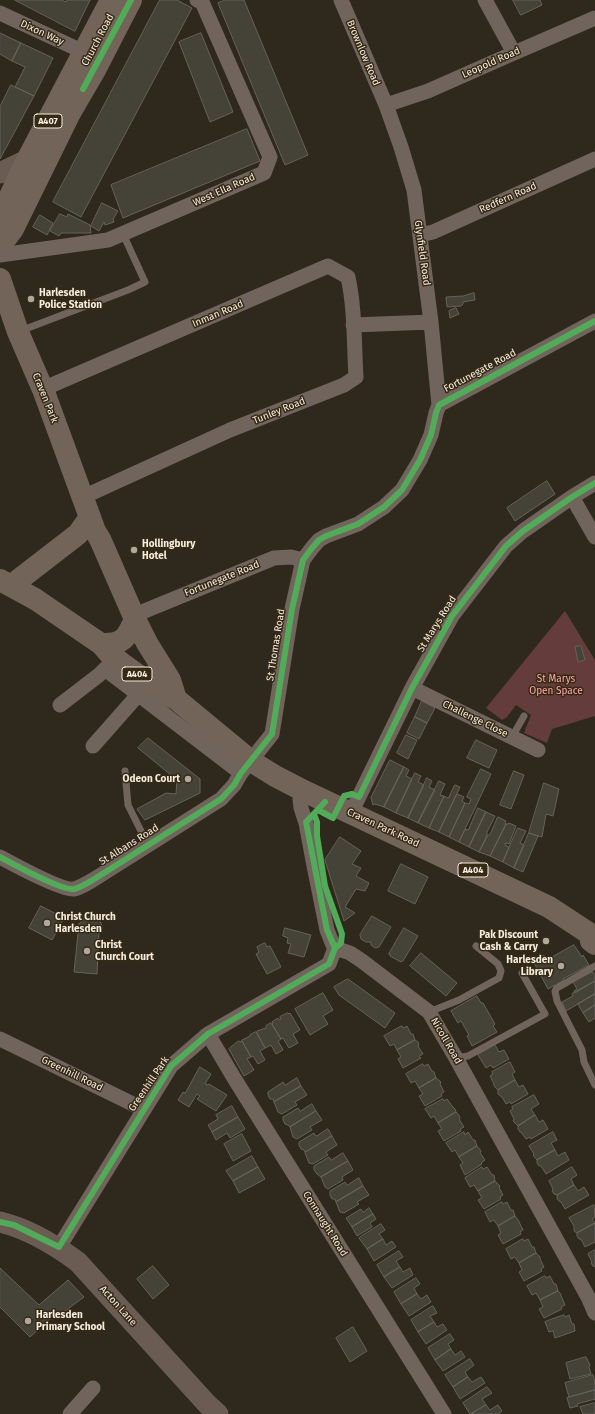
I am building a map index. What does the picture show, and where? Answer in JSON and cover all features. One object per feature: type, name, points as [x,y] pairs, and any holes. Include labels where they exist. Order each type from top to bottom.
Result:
[{"type":"main road","name":"Church Road","points":[[0,246],[1,215],[27,160],[111,0]]},
{"type":"main road","name":"Church Road","points":[[0,246],[13,229],[70,113],[95,70],[131,0]]},
{"type":"main road","points":[[0,173],[27,160]]},
{"type":"main road","name":"Craven Park","points":[[0,279],[4,305],[18,332],[44,392],[84,516]]},
{"type":"main road","name":"A404","points":[[6,582],[35,568],[84,516],[100,539],[135,619],[147,643],[170,680],[176,699]]},
{"type":"main road","points":[[35,568],[35,599]]},
{"type":"main road","name":"A404","points":[[6,582],[35,599],[107,657]]},
{"type":"main road","points":[[107,657],[111,644],[119,643],[125,638],[135,619]]},
{"type":"main road","name":"Craven Park Road","points":[[107,657],[144,689],[161,692],[176,699],[246,767],[274,776],[549,907],[593,937]]},
{"type":"main road","name":"Acton Lane","points":[[0,1222],[14,1225],[59,1248],[78,1262],[207,1404],[218,1414]]},
{"type":"street","name":"West Ella Road","points":[[0,255],[108,240],[264,173],[270,157],[202,2],[197,0]]},
{"type":"street","name":"Brownlow Road","points":[[341,0],[386,105]]},
{"type":"street","points":[[485,0],[514,52]]},
{"type":"street","name":"Dixon Way","points":[[0,13],[84,52]]},
{"type":"street","name":"Leopold Road","points":[[386,105],[428,91],[514,52],[595,18]]},
{"type":"street","name":"Glynfield Road","points":[[386,105],[414,190],[431,322],[439,405]]},
{"type":"street","name":"Redfern Road","points":[[420,235],[433,232],[595,159]]},
{"type":"street","name":"Inman Road","points":[[44,392],[52,385],[328,266],[348,277],[353,325]]},
{"type":"street","name":"Fortunegate Road","points":[[135,619],[142,612],[274,558],[291,557],[303,560],[319,540],[358,524],[384,507],[402,490],[420,460],[431,435],[439,405],[595,321]]},
{"type":"street","points":[[353,325],[431,322]]},
{"type":"street","name":"Tunley Road","points":[[84,516],[230,430],[344,385],[356,377],[353,325]]},
{"type":"street","name":"St Marys Road","points":[[351,813],[412,688],[452,616],[506,546],[523,531],[595,483]]},
{"type":"street","points":[[572,497],[595,537]]},
{"type":"street","name":"St Thomas Road","points":[[272,734],[292,609],[303,560]]},
{"type":"street","points":[[60,705],[107,657]]},
{"type":"street","name":"Challenge Close","points":[[412,688],[538,750]]},
{"type":"street","points":[[93,746],[144,689]]},
{"type":"street","name":"Craven Park Road","points":[[144,689],[246,767]]},
{"type":"street","name":"St Albans Road","points":[[0,857],[54,884],[72,890],[82,886],[221,799],[234,785],[272,734]]},
{"type":"street","points":[[304,791],[300,799],[301,808],[306,823],[327,930],[335,948]]},
{"type":"street","name":"Nicoll Road","points":[[335,948],[350,953],[362,961],[429,1012],[592,1296],[595,1313]]},
{"type":"street","name":"Greenhill Park","points":[[59,1248],[143,1109],[171,1066],[208,1034],[329,964],[332,960],[335,948]]},
{"type":"street","name":"Connaught Road","points":[[208,1034],[444,1414]]},
{"type":"street","name":"Greenhill Road","points":[[0,1039],[143,1109]]},
{"type":"street","points":[[70,1414],[93,1388]]},
{"type":"lane","points":[[18,332],[128,290],[145,282],[123,234]]},
{"type":"lane","points":[[512,737],[524,716]]},
{"type":"lane","points":[[125,771],[128,806],[148,844]]},
{"type":"lane","points":[[429,1012],[459,1000],[499,978],[501,971],[498,964],[476,946]]},
{"type":"lane","points":[[595,966],[557,988],[555,991],[555,996],[582,1050],[584,1062],[595,1085]]},
{"type":"lane","points":[[456,1058],[468,1056],[545,1014],[522,973]]},
{"type":"green space","name":"St Marys Open Space","points":[[565,611],[595,660],[595,716],[552,729],[547,743],[524,733],[531,715],[516,705],[507,717],[502,720],[486,708]]},
{"type":"building","points":[[15,0],[61,0],[66,2],[67,0],[90,0],[75,31]]},
{"type":"building","points":[[160,0],[177,0],[192,8],[81,217],[53,202]]},
{"type":"building","points":[[226,0],[244,0],[308,155],[285,165],[218,3]]},
{"type":"building","points":[[513,0],[540,0],[542,5],[521,15]]},
{"type":"building","points":[[0,33],[21,43],[12,61],[0,54]]},
{"type":"building","points":[[201,33],[233,112],[210,122],[179,42]]},
{"type":"building","points":[[21,43],[53,58],[34,96],[15,87],[25,67],[12,61]]},
{"type":"building","points":[[11,85],[34,96],[0,159],[0,107]]},
{"type":"building","points":[[247,129],[260,161],[123,218],[111,185]]},
{"type":"building","points":[[102,203],[118,211],[113,219],[114,222],[105,225],[104,222],[99,231],[91,226]]},
{"type":"building","points":[[60,214],[67,217],[68,214],[90,225],[91,233],[61,233],[59,236],[50,231]]},
{"type":"building","points":[[40,215],[53,223],[47,235],[33,227]]},
{"type":"building","points":[[474,293],[475,300],[463,302],[461,306],[447,307],[446,297],[463,296]]},
{"type":"building","points":[[456,308],[459,314],[450,318],[449,311]]},
{"type":"building","points":[[547,481],[555,494],[515,521],[507,508]]},
{"type":"building","points":[[581,646],[585,660],[578,662],[575,647]]},
{"type":"building","points":[[422,701],[435,708],[427,723],[415,717]]},
{"type":"building","points":[[415,717],[427,723],[419,739],[407,733]]},
{"type":"building","points":[[406,735],[417,740],[408,759],[397,753]]},
{"type":"building","name":"Odeon Court","points":[[148,738],[200,779],[200,793],[145,820],[137,809],[166,793],[176,794],[177,780],[138,748]]},
{"type":"building","points":[[476,740],[497,750],[489,768],[467,758]]},
{"type":"building","points":[[390,760],[404,767],[384,807],[375,804],[373,805],[371,798]]},
{"type":"building","points":[[404,767],[409,770],[406,776],[412,779],[396,813],[384,807]]},
{"type":"building","points":[[481,769],[491,774],[459,842],[449,837],[465,803],[469,804],[471,799],[467,797]]},
{"type":"building","points":[[514,771],[524,775],[511,809],[500,805]]},
{"type":"building","points":[[415,773],[421,776],[418,782],[424,785],[408,818],[396,813]]},
{"type":"building","points":[[427,778],[432,781],[429,787],[435,790],[418,823],[408,818]]},
{"type":"building","points":[[439,781],[445,784],[440,795],[444,796],[429,828],[418,823]]},
{"type":"building","points":[[544,783],[559,789],[553,816],[546,814],[542,837],[529,833]]},
{"type":"building","points":[[455,785],[460,787],[439,832],[429,828],[444,796],[448,798]]},
{"type":"building","points":[[457,794],[464,797],[462,801],[465,803],[449,837],[439,832]]},
{"type":"building","points":[[478,808],[486,812],[469,847],[459,842],[465,829],[468,830]]},
{"type":"building","points":[[486,812],[495,816],[479,852],[469,847]]},
{"type":"building","points":[[498,817],[506,821],[506,824],[490,856],[479,852],[487,836],[490,834]]},
{"type":"building","points":[[509,823],[516,826],[509,844],[505,843],[505,845],[509,847],[503,862],[490,856],[506,824]]},
{"type":"building","points":[[518,828],[526,831],[520,843],[524,845],[514,868],[503,862]]},
{"type":"building","points":[[529,833],[538,836],[523,872],[514,868]]},
{"type":"building","points":[[340,837],[361,851],[352,864],[361,868],[356,876],[369,883],[365,891],[356,889],[345,907],[355,913],[344,921],[325,860]]},
{"type":"building","points":[[401,864],[428,877],[415,904],[388,891]]},
{"type":"building","name":"Christ Church Harlesden","points":[[41,906],[64,918],[52,940],[29,928]]},
{"type":"building","name":"Christ Church Court","points":[[98,915],[102,926],[99,931],[97,974],[74,972],[79,924],[84,918]]},
{"type":"building","points":[[372,916],[391,927],[379,947],[375,948],[371,945],[371,942],[366,942],[361,939],[360,935]]},
{"type":"building","points":[[285,928],[311,935],[304,957],[288,953],[291,944],[287,943],[288,938],[283,936]]},
{"type":"building","points":[[404,928],[418,936],[401,962],[389,954]]},
{"type":"building","points":[[265,943],[267,947],[270,946],[281,967],[267,974],[256,954],[259,952],[257,947]]},
{"type":"building","name":"Harlesden Library","points":[[574,945],[589,965],[548,989],[533,961],[544,955],[546,960]]},
{"type":"building","points":[[421,953],[457,983],[446,996],[410,966]]},
{"type":"building","points":[[593,972],[595,975],[595,981],[575,993],[574,991],[577,989],[573,982]]},
{"type":"building","points":[[348,979],[395,1013],[385,1028],[339,995],[334,987]]},
{"type":"building","points":[[595,981],[595,994],[566,1011],[562,1002],[573,996],[572,994]]},
{"type":"building","points":[[323,993],[333,1010],[323,1016],[328,1024],[310,1035],[295,1009]]},
{"type":"building","points":[[595,994],[595,1005],[583,1013],[578,1004]]},
{"type":"building","points":[[477,996],[481,1003],[483,1003],[495,1024],[493,1026],[497,1032],[472,1046],[467,1036],[469,1035],[461,1021],[458,1023],[451,1011]]},
{"type":"building","points":[[595,1005],[595,1018],[589,1022],[583,1013]]},
{"type":"building","points":[[290,1013],[300,1030],[293,1034],[298,1043],[289,1048],[283,1038],[281,1039],[272,1024],[272,1022],[278,1018],[279,1020],[281,1019],[280,1017]]},
{"type":"building","points":[[271,1023],[281,1039],[278,1041],[283,1050],[276,1054],[271,1045],[265,1048],[257,1033],[257,1031],[266,1028],[266,1026]]},
{"type":"building","points":[[402,1026],[403,1028],[407,1026],[411,1034],[413,1034],[415,1040],[397,1050],[394,1044],[390,1046],[384,1036]]},
{"type":"building","points":[[256,1032],[265,1048],[260,1051],[265,1060],[258,1064],[253,1056],[251,1057],[242,1041]]},
{"type":"building","points":[[415,1040],[418,1042],[418,1046],[423,1054],[419,1056],[421,1058],[403,1068],[398,1059],[401,1057],[397,1050]]},
{"type":"building","points":[[239,1041],[242,1041],[251,1057],[247,1059],[254,1070],[244,1076],[229,1049]]},
{"type":"building","points":[[495,1045],[499,1052],[504,1050],[509,1059],[493,1068],[491,1065],[486,1068],[478,1055]]},
{"type":"building","points":[[510,1062],[515,1072],[512,1074],[515,1080],[498,1090],[494,1086],[490,1076],[493,1074],[492,1072]]},
{"type":"building","points":[[423,1064],[424,1066],[428,1064],[434,1072],[436,1078],[419,1088],[415,1081],[411,1083],[406,1074]]},
{"type":"building","points":[[200,1067],[211,1074],[205,1084],[209,1084],[227,1095],[216,1111],[197,1099],[200,1096],[197,1094],[189,1107],[178,1100],[183,1092],[185,1093]]},
{"type":"building","points":[[297,1078],[301,1086],[274,1102],[273,1099],[270,1099],[268,1092],[283,1082],[285,1085]]},
{"type":"building","points":[[436,1078],[441,1082],[440,1084],[444,1092],[441,1094],[442,1096],[425,1106],[419,1096],[423,1094],[419,1088]]},
{"type":"building","points":[[515,1080],[519,1087],[523,1085],[528,1094],[511,1104],[510,1102],[506,1104],[502,1097],[498,1094],[498,1090]]},
{"type":"building","points":[[301,1086],[307,1095],[295,1102],[297,1105],[282,1114],[278,1112],[274,1102]]},
{"type":"building","points":[[534,1095],[539,1104],[531,1109],[535,1115],[518,1126],[513,1121],[514,1119],[510,1111],[513,1109],[512,1107]]},
{"type":"building","points":[[443,1099],[444,1101],[447,1099],[456,1112],[438,1123],[434,1116],[431,1118],[425,1109]]},
{"type":"building","points":[[312,1104],[316,1111],[290,1127],[285,1124],[283,1117],[298,1108],[300,1111]]},
{"type":"building","points":[[232,1106],[238,1117],[212,1132],[208,1125],[218,1119],[216,1115]]},
{"type":"building","points":[[316,1111],[322,1120],[310,1127],[312,1130],[297,1139],[293,1137],[290,1127]]},
{"type":"building","points":[[456,1112],[464,1127],[460,1129],[461,1131],[444,1141],[438,1131],[442,1129],[438,1123]]},
{"type":"building","points":[[535,1115],[539,1122],[543,1120],[548,1129],[531,1139],[530,1137],[526,1139],[518,1129],[518,1126]]},
{"type":"building","points":[[238,1117],[245,1129],[230,1138],[227,1133],[216,1140],[212,1132]]},
{"type":"building","points":[[328,1129],[332,1136],[305,1152],[301,1149],[299,1142],[314,1133],[316,1136]]},
{"type":"building","points":[[464,1132],[465,1135],[468,1132],[473,1140],[475,1140],[477,1146],[459,1157],[455,1150],[452,1152],[446,1143]]},
{"type":"building","points":[[553,1132],[557,1140],[551,1143],[555,1150],[537,1160],[529,1146]]},
{"type":"building","points":[[242,1134],[251,1151],[233,1161],[224,1144]]},
{"type":"building","points":[[332,1136],[337,1145],[326,1152],[328,1155],[313,1164],[309,1163],[305,1153]]},
{"type":"building","points":[[477,1146],[485,1160],[481,1163],[482,1164],[465,1175],[460,1165],[463,1163],[459,1157]]},
{"type":"building","points":[[555,1150],[558,1156],[565,1152],[569,1160],[546,1174],[537,1163],[537,1160]]},
{"type":"building","points":[[343,1153],[348,1161],[321,1177],[314,1170],[314,1166],[329,1157],[331,1160]]},
{"type":"building","points":[[252,1156],[258,1167],[233,1181],[226,1171]]},
{"type":"building","points":[[348,1161],[353,1170],[342,1177],[343,1180],[328,1189],[325,1187],[321,1177]]},
{"type":"building","points":[[258,1167],[265,1179],[239,1193],[233,1181]]},
{"type":"building","points":[[482,1167],[483,1169],[487,1167],[492,1175],[494,1175],[495,1181],[478,1191],[474,1185],[470,1187],[465,1178]]},
{"type":"building","points":[[572,1167],[577,1175],[571,1179],[574,1185],[557,1195],[554,1194],[549,1181]]},
{"type":"building","points":[[359,1178],[363,1186],[336,1202],[335,1199],[332,1199],[330,1191],[345,1182],[347,1185]]},
{"type":"building","points":[[495,1181],[500,1186],[499,1187],[503,1195],[500,1197],[501,1199],[484,1209],[478,1200],[482,1198],[478,1191]]},
{"type":"building","points":[[574,1185],[578,1191],[584,1187],[589,1195],[565,1209],[561,1202],[557,1199],[557,1196]]},
{"type":"building","points":[[363,1186],[369,1195],[357,1202],[359,1204],[344,1213],[340,1212],[336,1202]]},
{"type":"building","points":[[502,1202],[503,1204],[507,1202],[511,1210],[513,1210],[515,1216],[498,1226],[494,1220],[490,1222],[485,1212]]},
{"type":"building","points":[[594,1205],[595,1217],[592,1219],[595,1223],[577,1233],[574,1231],[574,1226],[569,1218]]},
{"type":"building","points":[[369,1208],[373,1214],[352,1227],[346,1218],[361,1209],[363,1212]]},
{"type":"building","points":[[373,1214],[376,1219],[370,1223],[372,1227],[357,1236],[352,1227]]},
{"type":"building","points":[[515,1216],[523,1230],[520,1232],[521,1234],[503,1244],[498,1235],[501,1233],[498,1226]]},
{"type":"building","points":[[595,1223],[595,1242],[585,1247],[581,1239],[577,1236],[577,1233]]},
{"type":"building","points":[[381,1224],[385,1230],[379,1234],[383,1239],[367,1249],[359,1238]]},
{"type":"building","points":[[383,1239],[386,1245],[392,1241],[396,1247],[374,1261],[367,1249]]},
{"type":"building","points":[[523,1239],[524,1241],[528,1239],[532,1247],[534,1247],[536,1253],[519,1263],[515,1257],[511,1259],[506,1249]]},
{"type":"building","points":[[595,1250],[595,1267],[591,1263],[592,1262],[588,1254]]},
{"type":"building","points":[[399,1251],[403,1257],[396,1261],[400,1267],[384,1277],[377,1265]]},
{"type":"building","points":[[536,1253],[540,1257],[544,1267],[541,1269],[542,1271],[524,1281],[519,1272],[522,1270],[519,1263]]},
{"type":"building","points":[[153,1266],[169,1285],[153,1299],[137,1279]]},
{"type":"building","points":[[400,1267],[403,1272],[410,1268],[413,1275],[392,1288],[384,1277]]},
{"type":"building","points":[[0,1268],[39,1305],[68,1280],[84,1297],[57,1317],[52,1317],[30,1337],[0,1307]]},
{"type":"building","points":[[545,1276],[546,1278],[550,1276],[554,1284],[556,1284],[558,1291],[540,1300],[536,1293],[532,1295],[527,1286]]},
{"type":"building","points":[[416,1278],[420,1284],[414,1288],[417,1294],[401,1304],[394,1292]]},
{"type":"building","points":[[558,1291],[565,1305],[561,1307],[562,1309],[544,1318],[539,1309],[543,1307],[540,1300]]},
{"type":"building","points":[[417,1294],[421,1299],[427,1295],[431,1302],[409,1316],[401,1304]]},
{"type":"building","points":[[433,1306],[437,1313],[430,1316],[434,1322],[418,1332],[411,1320]]},
{"type":"building","points":[[564,1315],[565,1317],[569,1315],[572,1324],[574,1324],[575,1331],[555,1338],[553,1331],[549,1332],[545,1322]]},
{"type":"building","points":[[434,1322],[437,1327],[443,1324],[447,1330],[426,1344],[418,1332]]},
{"type":"building","points":[[353,1327],[367,1351],[350,1362],[336,1338]]},
{"type":"building","points":[[450,1334],[454,1340],[448,1344],[451,1349],[435,1360],[428,1348]]},
{"type":"building","points":[[451,1349],[455,1355],[461,1351],[465,1357],[443,1371],[435,1360]]},
{"type":"building","points":[[586,1357],[590,1365],[589,1367],[591,1374],[570,1379],[566,1363]]},
{"type":"building","points":[[470,1359],[474,1365],[465,1372],[468,1377],[453,1387],[445,1375]]},
{"type":"building","points":[[593,1375],[595,1390],[569,1397],[565,1383]]},
{"type":"building","points":[[468,1377],[472,1382],[481,1377],[485,1383],[460,1399],[453,1387]]},
{"type":"building","points":[[487,1387],[492,1393],[482,1399],[486,1405],[470,1414],[463,1403]]},
{"type":"building","points":[[595,1390],[595,1399],[577,1404],[578,1406],[570,1408],[567,1398]]},
{"type":"building","points":[[595,1403],[595,1414],[583,1414],[580,1407]]},
{"type":"building","points":[[486,1405],[490,1410],[498,1405],[502,1411],[498,1414],[472,1414]]},
{"type":"cycle path","points":[[83,89],[131,0]]},
{"type":"cycle path","points":[[0,857],[49,882],[74,889],[83,886],[221,799],[234,785],[241,773],[272,734],[292,609],[303,560],[312,548],[319,540],[326,536],[358,524],[384,507],[402,490],[420,460],[431,435],[439,405],[595,321]]},
{"type":"cycle path","points":[[318,810],[333,818],[344,796],[352,794],[359,797],[412,688],[452,616],[506,546],[523,531],[595,483]]},
{"type":"cycle path","points":[[325,802],[306,822],[327,930],[335,948]]},
{"type":"cycle path","points":[[314,814],[317,822],[317,836],[325,886],[342,934],[341,943],[335,948]]},
{"type":"cycle path","points":[[0,1222],[14,1225],[59,1247],[171,1066],[208,1034],[329,964],[335,948]]},
{"type":"place","name":"Harlesden Police Station","points":[[31,299]]},
{"type":"place","name":"Hollingbury Hotel","points":[[134,550]]},
{"type":"place","name":"Odeon Court","points":[[188,779]]},
{"type":"place","name":"Christ Church Harlesden","points":[[47,923]]},
{"type":"place","name":"Pak Discount Cash & Carry","points":[[546,941]]},
{"type":"place","name":"Christ Church Court","points":[[87,951]]},
{"type":"place","name":"Harlesden Library","points":[[561,966]]},
{"type":"place","name":"Harlesden Primary School","points":[[28,1321]]}]
